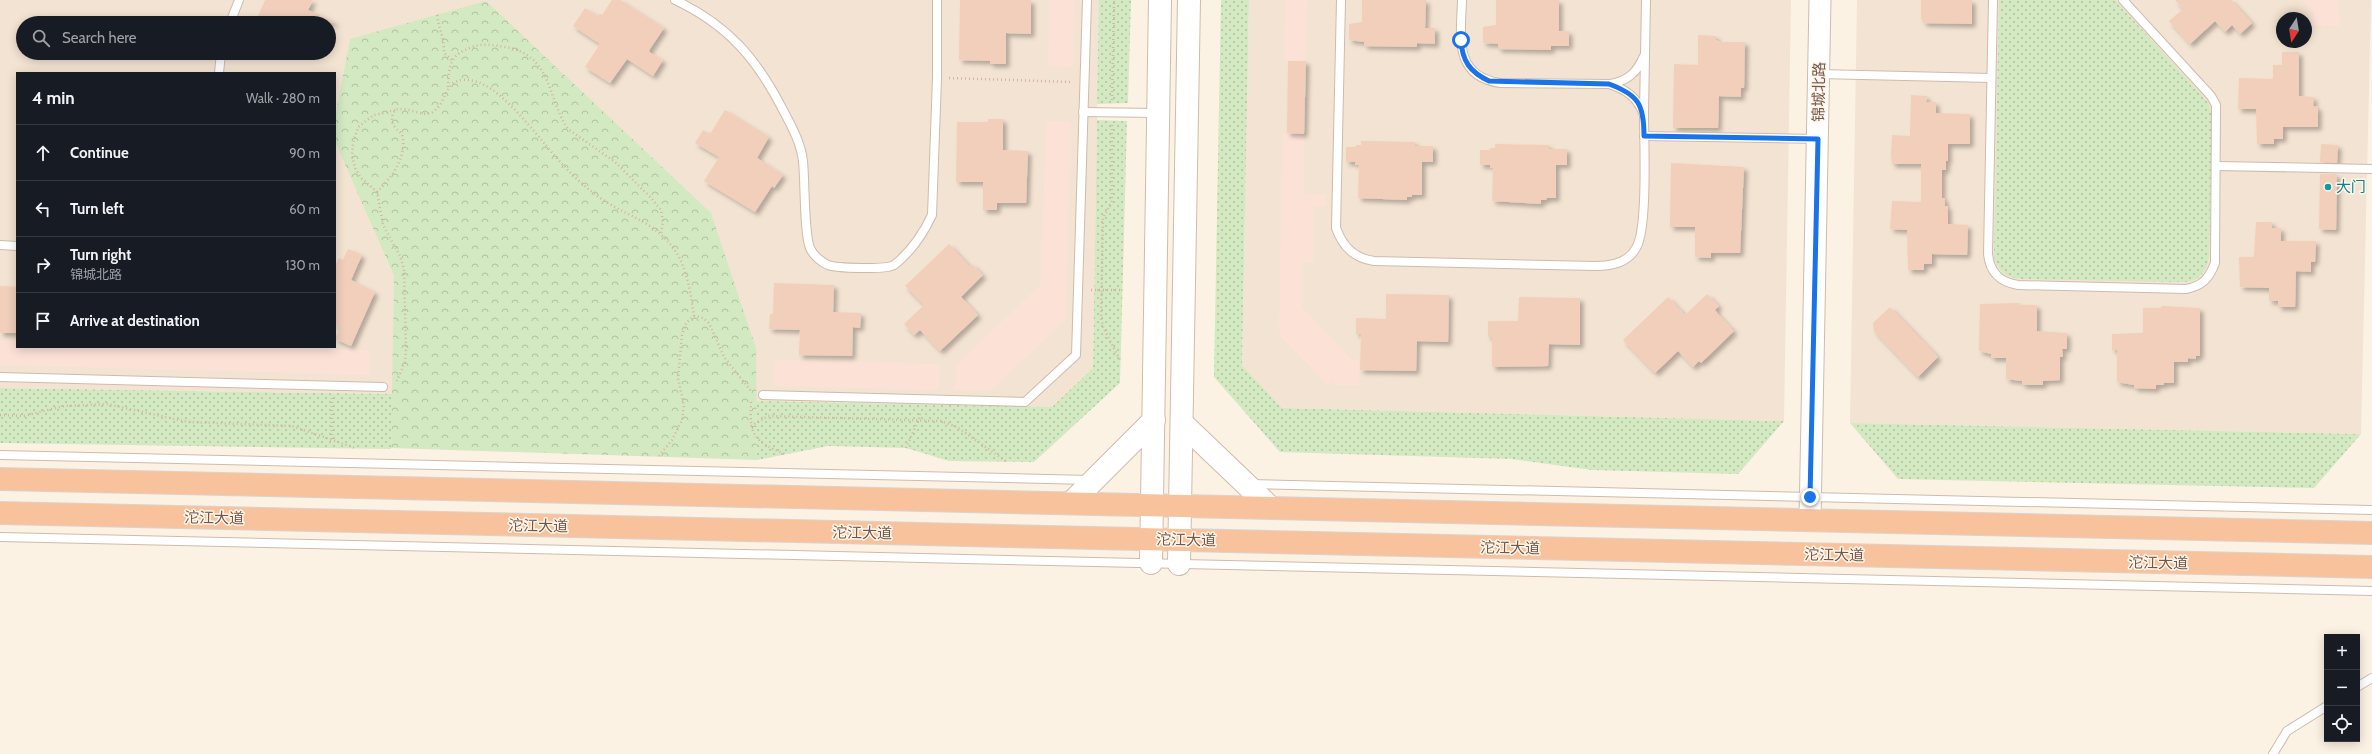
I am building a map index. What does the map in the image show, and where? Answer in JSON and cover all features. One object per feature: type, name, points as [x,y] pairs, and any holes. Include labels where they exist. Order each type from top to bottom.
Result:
[{"type":"highway","points":[[0,479],[2372,533]]},
{"type":"highway","name":"沱江大道","points":[[0,513],[2372,567]]},
{"type":"main road","points":[[1151,563],[1160,113],[1160,0]]},
{"type":"main road","points":[[1179,564],[1189,0]]},
{"type":"main road","points":[[1071,504],[1154,420]]},
{"type":"main road","points":[[1182,423],[1271,508]]},
{"type":"street","name":"锦城北路","points":[[1810,520],[1820,0]]},
{"type":"lane","points":[[233,16],[239,0]]},
{"type":"lane","points":[[675,0],[691,8],[727,32],[751,58],[768,82],[791,125],[802,155],[810,248],[817,258],[828,265],[872,268],[892,266],[911,248],[924,231],[932,215],[937,78],[937,0]]},
{"type":"lane","points":[[763,395],[1025,402],[1076,355],[1086,0]]},
{"type":"lane","points":[[1341,0],[1336,228],[1343,242],[1355,256],[1374,261],[1596,266],[1616,264],[1631,255],[1640,240],[1644,136],[1646,0]]},
{"type":"lane","points":[[1462,0],[1462,53],[1466,62],[1479,76],[1489,81],[1609,84],[1620,82],[1633,74],[1645,52]]},
{"type":"lane","points":[[1993,0],[1988,254],[1993,272],[2002,280],[2009,283],[2186,289],[2198,286],[2210,276],[2215,263],[2217,111],[2214,100],[2122,0]]},
{"type":"lane","points":[[219,72],[220,60]]},
{"type":"lane","points":[[1819,74],[1991,78]]},
{"type":"lane","points":[[1609,84],[1633,96],[1644,115]]},
{"type":"lane","points":[[1084,112],[1160,113]]},
{"type":"lane","points":[[1644,136],[1818,139]]},
{"type":"lane","points":[[2217,166],[2372,169]]},
{"type":"lane","points":[[0,245],[16,246]]},
{"type":"lane","points":[[0,377],[383,387]]},
{"type":"lane","points":[[0,455],[1095,480]]},
{"type":"lane","points":[[1246,484],[2372,510]]},
{"type":"lane","points":[[0,537],[2372,591]]},
{"type":"lane","points":[[2360,685],[2372,678]]},
{"type":"lane","points":[[2273,754],[2287,732],[2324,708]]},
{"type":"path","points":[[1114,0],[1112,201],[1103,218],[1101,318],[1103,327],[1121,362]]},
{"type":"path","points":[[437,15],[444,40],[444,53],[452,60]]},
{"type":"path","points":[[383,387],[395,384],[405,362],[404,269],[400,256],[383,225],[377,192],[355,168],[352,156],[353,143],[358,127],[374,115],[402,108],[420,114],[431,113],[437,108],[448,87],[452,60],[458,52],[475,45],[492,44],[510,48],[527,55],[540,65],[548,80],[561,118],[568,129],[629,173],[661,210],[663,221],[661,234]]},
{"type":"path","points":[[937,78],[1084,82]]},
{"type":"path","points":[[448,87],[458,80],[475,81],[490,88],[515,110],[565,168],[585,186],[606,202],[647,222],[661,234],[676,251],[687,279],[694,316]]},
{"type":"path","points":[[377,192],[398,166],[403,151],[402,134],[394,128],[392,122],[395,110]]},
{"type":"path","points":[[1078,290],[1123,290]]},
{"type":"path","points":[[694,316],[703,318],[709,323],[724,357],[750,389],[751,426],[754,435],[760,442],[785,454]]},
{"type":"path","points":[[659,456],[672,440],[682,420],[684,406],[678,378],[682,335],[686,323],[694,316]]},
{"type":"path","points":[[332,439],[333,386]]},
{"type":"path","points":[[906,448],[920,419],[920,400]]},
{"type":"path","points":[[0,415],[24,416],[64,406],[107,404],[188,422],[292,426],[355,448]]},
{"type":"path","points":[[751,426],[768,416],[920,419],[941,421],[957,427],[1007,462]]},
{"type":"shaded area","points":[[0,0],[1099,0],[1093,368],[1052,407],[756,401],[756,348],[350,39],[336,112],[336,72],[16,72],[16,348],[336,348],[336,144],[394,276],[393,394],[0,388]]},
{"type":"shaded area","points":[[1050,0],[1075,0],[1073,67],[1048,66]]},
{"type":"shaded area","points":[[1249,0],[1791,0],[1784,421],[1282,408],[1242,367]]},
{"type":"shaded area","points":[[1285,0],[1318,0],[1307,1],[1306,61],[1284,61]]},
{"type":"shaded area","points":[[1857,0],[2371,0],[2361,434],[1850,423]]},
{"type":"shaded area","points":[[2302,0],[2338,0],[2340,26],[2312,25],[2313,12]]},
{"type":"shaded area","points":[[1046,121],[1071,122],[1066,320],[991,390],[955,390],[956,365],[1041,284]]},
{"type":"shaded area","points":[[1283,133],[1304,134],[1304,194],[1326,195],[1326,207],[1314,207],[1313,263],[1302,262],[1302,307],[1353,360],[1360,360],[1359,385],[1334,385],[1331,381],[1327,385],[1278,334],[1282,330],[1279,327]]},
{"type":"shaded area","points":[[0,340],[16,341],[16,348],[291,348],[370,350],[370,375],[0,365]]},
{"type":"shaded area","points":[[774,360],[940,364],[939,390],[774,386]]},
{"type":"green space","points":[[1099,0],[1131,0],[1128,103],[1097,104]]},
{"type":"green space","points":[[1221,0],[1249,0],[1242,366],[1282,408],[1784,421],[1738,474],[1592,470],[1511,459],[1280,452],[1214,377]]},
{"type":"green space","points":[[1999,0],[2115,0],[2208,102],[2212,117],[2209,258],[2204,271],[2198,277],[2185,282],[2022,279],[2007,275],[2000,270],[1994,256]]},
{"type":"green space","points":[[486,1],[711,213],[756,348],[757,460],[391,448],[394,276],[336,144],[336,112],[350,39]]},
{"type":"green space","points":[[1097,120],[1127,121],[1120,383],[1034,462],[949,461],[906,448],[828,446],[757,460],[756,401],[1052,407],[1093,368]]},
{"type":"green space","points":[[0,388],[393,394],[391,449],[0,443]]},
{"type":"green space","points":[[1850,423],[2361,434],[2314,488],[1898,479]]},
{"type":"building","points":[[265,0],[313,0],[308,10],[321,16],[258,16]]},
{"type":"building","points":[[612,0],[620,0],[664,28],[649,52],[663,60],[653,76],[627,59],[610,83],[585,67],[600,44],[573,26],[585,8],[598,16],[600,14],[602,15]]},
{"type":"building","points":[[960,0],[1031,0],[1031,34],[1006,33],[1006,64],[990,64],[990,61],[959,60]]},
{"type":"building","points":[[1362,0],[1426,0],[1425,28],[1435,28],[1435,44],[1417,43],[1417,47],[1364,46],[1364,42],[1349,40],[1349,24],[1362,22]]},
{"type":"building","points":[[1496,0],[1559,0],[1559,31],[1569,31],[1569,46],[1551,46],[1551,50],[1498,49],[1498,44],[1483,43],[1483,27],[1496,25]]},
{"type":"building","points":[[1921,0],[1972,0],[1972,24],[1923,23],[1923,19],[1921,19]]},
{"type":"building","points":[[2175,0],[2231,0],[2252,23],[2240,34],[2232,25],[2225,32],[2215,21],[2190,44],[2169,21],[2183,9]]},
{"type":"building","points":[[1698,35],[1716,36],[1716,40],[1720,42],[1745,42],[1744,88],[1741,88],[1741,97],[1719,96],[1718,128],[1673,128],[1674,64],[1698,65]]},
{"type":"building","points":[[2282,52],[2299,52],[2299,96],[2314,97],[2313,106],[2318,107],[2318,127],[2283,127],[2283,139],[2274,139],[2274,144],[2257,144],[2256,109],[2238,109],[2239,78],[2273,79],[2273,65],[2282,65]]},
{"type":"building","points":[[1288,61],[1306,61],[1304,134],[1287,133]]},
{"type":"building","points":[[1911,95],[1927,96],[1926,102],[1936,102],[1936,113],[1970,114],[1970,144],[1948,144],[1948,161],[1946,161],[1946,170],[1942,170],[1942,198],[1945,198],[1945,206],[1948,206],[1948,224],[1968,225],[1967,255],[1932,254],[1932,264],[1924,264],[1924,270],[1908,270],[1907,230],[1890,229],[1892,201],[1921,202],[1921,164],[1892,164],[1891,155],[1892,135],[1910,136]]},
{"type":"building","points":[[725,110],[769,137],[757,158],[783,175],[774,188],[772,186],[755,212],[704,181],[719,157],[695,143],[703,130],[710,134]]},
{"type":"building","points":[[988,119],[1003,119],[1003,150],[1028,151],[1026,203],[997,203],[997,210],[983,210],[983,182],[956,182],[957,122],[988,122]]},
{"type":"building","points":[[1361,141],[1415,142],[1415,146],[1433,146],[1433,162],[1422,162],[1422,195],[1412,195],[1412,197],[1407,197],[1407,200],[1358,198],[1359,165],[1355,165],[1355,162],[1346,162],[1346,147],[1356,147],[1356,145],[1361,145]]},
{"type":"building","points":[[1495,144],[1549,145],[1549,149],[1567,149],[1567,165],[1556,165],[1556,198],[1541,200],[1541,204],[1492,201],[1493,168],[1490,168],[1490,165],[1480,165],[1480,150],[1490,150],[1490,148],[1495,148]]},
{"type":"building","points":[[2321,144],[2338,145],[2337,163],[2320,162]]},
{"type":"building","points":[[1671,163],[1744,167],[1740,253],[1711,253],[1711,258],[1695,257],[1695,227],[1670,227]]},
{"type":"building","name":"大门","points":[[2320,174],[2337,174],[2336,230],[2319,229]]},
{"type":"building","points":[[2256,222],[2272,222],[2272,228],[2281,228],[2281,241],[2316,241],[2315,262],[2311,262],[2311,272],[2296,271],[2295,307],[2278,307],[2278,301],[2269,301],[2269,288],[2240,287],[2239,257],[2254,257]]},
{"type":"building","points":[[949,244],[970,267],[972,264],[983,275],[961,297],[978,315],[940,351],[920,330],[914,335],[904,324],[924,305],[905,286]]},
{"type":"building","points":[[348,249],[362,255],[351,280],[375,292],[351,346],[336,339],[340,328],[336,326],[336,264],[339,258],[343,260]]},
{"type":"building","points":[[774,283],[834,285],[833,312],[861,313],[860,328],[853,327],[852,356],[799,355],[800,330],[769,329],[770,314],[773,314]]},
{"type":"building","points":[[0,286],[16,287],[16,333],[0,333]]},
{"type":"building","points":[[1386,294],[1449,295],[1448,342],[1417,341],[1416,371],[1360,370],[1361,334],[1356,334],[1356,318],[1386,319]]},
{"type":"building","points":[[1707,294],[1719,306],[1715,310],[1734,331],[1701,363],[1699,361],[1693,367],[1678,351],[1655,373],[1623,340],[1668,297],[1685,315]]},
{"type":"building","points":[[1519,297],[1580,298],[1580,345],[1549,344],[1548,366],[1492,367],[1492,337],[1488,337],[1488,321],[1518,321]]},
{"type":"building","points":[[2019,303],[2019,305],[2037,305],[2037,331],[2067,333],[2067,349],[2062,349],[2063,357],[2060,357],[2060,380],[2043,381],[2043,385],[2022,385],[2022,381],[2006,379],[2006,358],[1991,358],[1991,354],[1979,351],[1980,304]]},
{"type":"building","points":[[2161,306],[2200,308],[2200,356],[2196,356],[2196,359],[2188,358],[2188,362],[2174,362],[2174,383],[2156,385],[2156,389],[2134,388],[2134,385],[2117,382],[2117,350],[2112,350],[2112,334],[2143,333],[2143,308],[2161,308]]},
{"type":"building","points":[[1890,307],[1938,357],[1918,377],[1874,331],[1873,323]]},
{"type":"place","name":"大门","points":[[2328,187]]},
{"type":"route","points":[[1461,40],[1462,53],[1472,71],[1489,81],[1609,84],[1623,89],[1633,96],[1639,103],[1644,115],[1644,136],[1818,139],[1810,497]]}]
